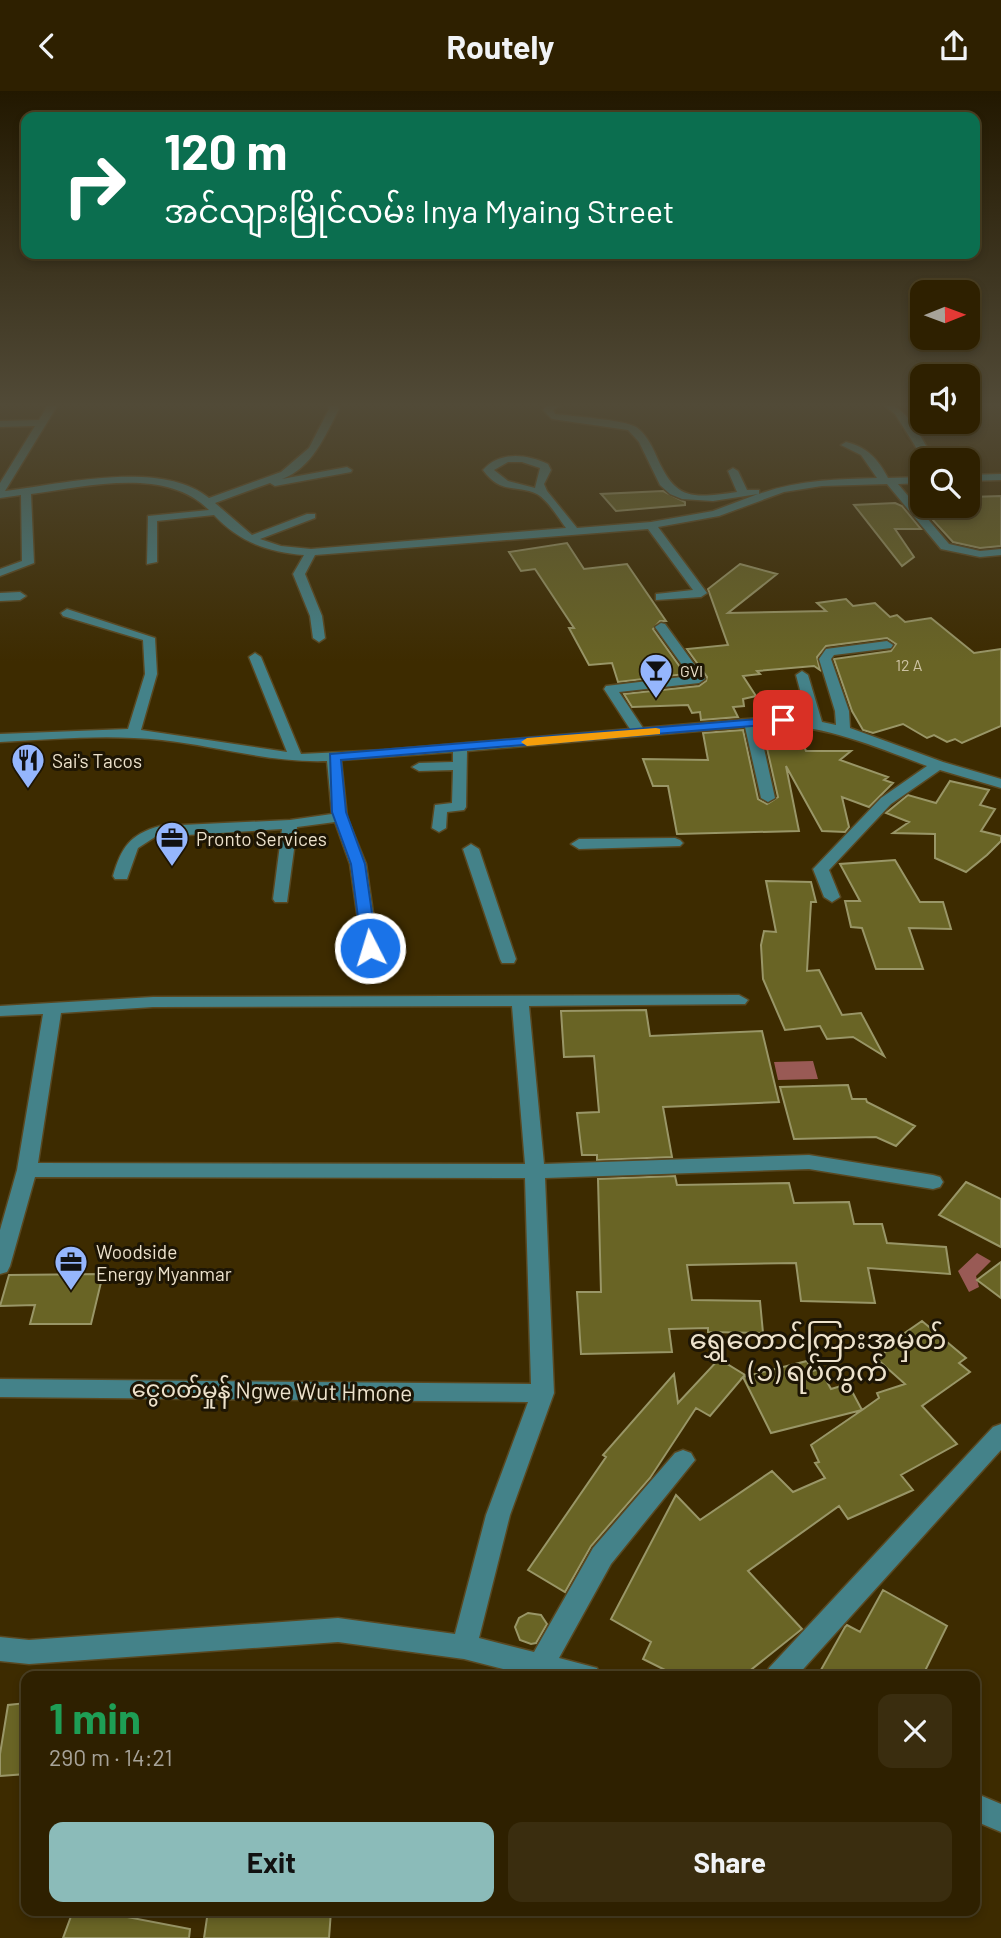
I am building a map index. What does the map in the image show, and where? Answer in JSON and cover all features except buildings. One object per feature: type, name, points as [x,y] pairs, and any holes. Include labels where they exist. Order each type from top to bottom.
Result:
[{"type":"street","points":[[0,493],[50,489]]},
{"type":"street","points":[[190,489],[208,502],[235,530],[251,540],[281,551],[311,552],[652,525],[715,514],[781,489]]},
{"type":"street","points":[[208,502],[246,489]]},
{"type":"street","points":[[530,489],[542,492]]},
{"type":"street","points":[[541,489],[575,532]]},
{"type":"street","points":[[670,489],[690,498],[705,500],[780,489]]},
{"type":"street","points":[[741,489],[743,494]]},
{"type":"street","points":[[894,489],[945,547],[980,554],[1001,552]]},
{"type":"street","points":[[0,573],[28,563],[26,492]]},
{"type":"street","points":[[151,562],[152,518],[217,512]]},
{"type":"street","points":[[251,540],[312,516]]},
{"type":"street","points":[[652,525],[701,593],[660,597]]},
{"type":"street","points":[[311,552],[299,573],[316,616],[319,638]]},
{"type":"street","points":[[0,597],[20,596]]},
{"type":"street","points":[[67,613],[149,638],[153,651],[147,692],[133,734]]},
{"type":"street","points":[[639,733],[611,689],[699,679],[661,627]]},
{"type":"street","points":[[843,730],[842,711],[825,659],[830,652],[887,645]]},
{"type":"street","points":[[255,657],[296,758]]},
{"type":"street","points":[[802,675],[816,726]]},
{"type":"street","points":[[0,741],[56,733],[133,734],[296,758],[334,757],[783,720],[843,730],[938,765],[1001,784]]},
{"type":"street","points":[[751,723],[768,798]]},
{"type":"street","points":[[439,828],[440,808],[460,807],[460,747]]},
{"type":"street","points":[[334,757],[340,817],[358,864],[370,948]]},
{"type":"street","points":[[418,767],[460,765]]},
{"type":"street","points":[[832,897],[821,869],[886,801],[938,765]]},
{"type":"street","points":[[121,876],[130,846],[144,835],[192,828],[290,824],[340,817]]},
{"type":"street","points":[[281,899],[290,824]]},
{"type":"street","points":[[579,844],[675,843]]},
{"type":"street","points":[[471,849],[508,959]]},
{"type":"street","points":[[464,1647],[498,1515],[543,1393],[535,1171],[520,1000]]},
{"type":"street","points":[[0,1011],[153,1002],[739,1000]]},
{"type":"street","points":[[0,1266],[27,1170],[53,1008]]},
{"type":"street","points":[[27,1170],[535,1171],[809,1162],[933,1182]]},
{"type":"street","name":"ငွေဝတ်မှုန် Ngwe Wut Hmone","points":[[0,1388],[543,1393]]},
{"type":"street","points":[[784,1671],[1001,1434]]},
{"type":"street","points":[[541,1665],[602,1556],[683,1460]]},
{"type":"street","points":[[0,1649],[29,1652],[338,1630],[464,1647],[564,1671]]},
{"type":"street","points":[[980,1809],[1001,1818]]},
{"type":"shaded area","points":[[813,1061],[818,1079],[778,1080],[774,1062]]},
{"type":"shaded area","points":[[977,1253],[991,1261],[976,1276],[979,1287],[969,1292],[958,1271]]},
{"type":"slow traffic","points":[[527,742],[656,732]]},
{"type":"place","name":"GVI","points":[[656,700]]},
{"type":"place","name":"Sai's Tacos","points":[[28,790]]},
{"type":"place","name":"Pronto Services","points":[[172,868]]},
{"type":"place","name":"Woodside Energy Myanmar","points":[[71,1292]]},
{"type":"district","name":"ရွှေတောင်ကြားအမှတ် (၁) ရပ်ကွက်","points":[[818,1354]]},
{"type":"route","points":[[370,948],[358,864],[339,812],[334,757],[783,720]]}]
